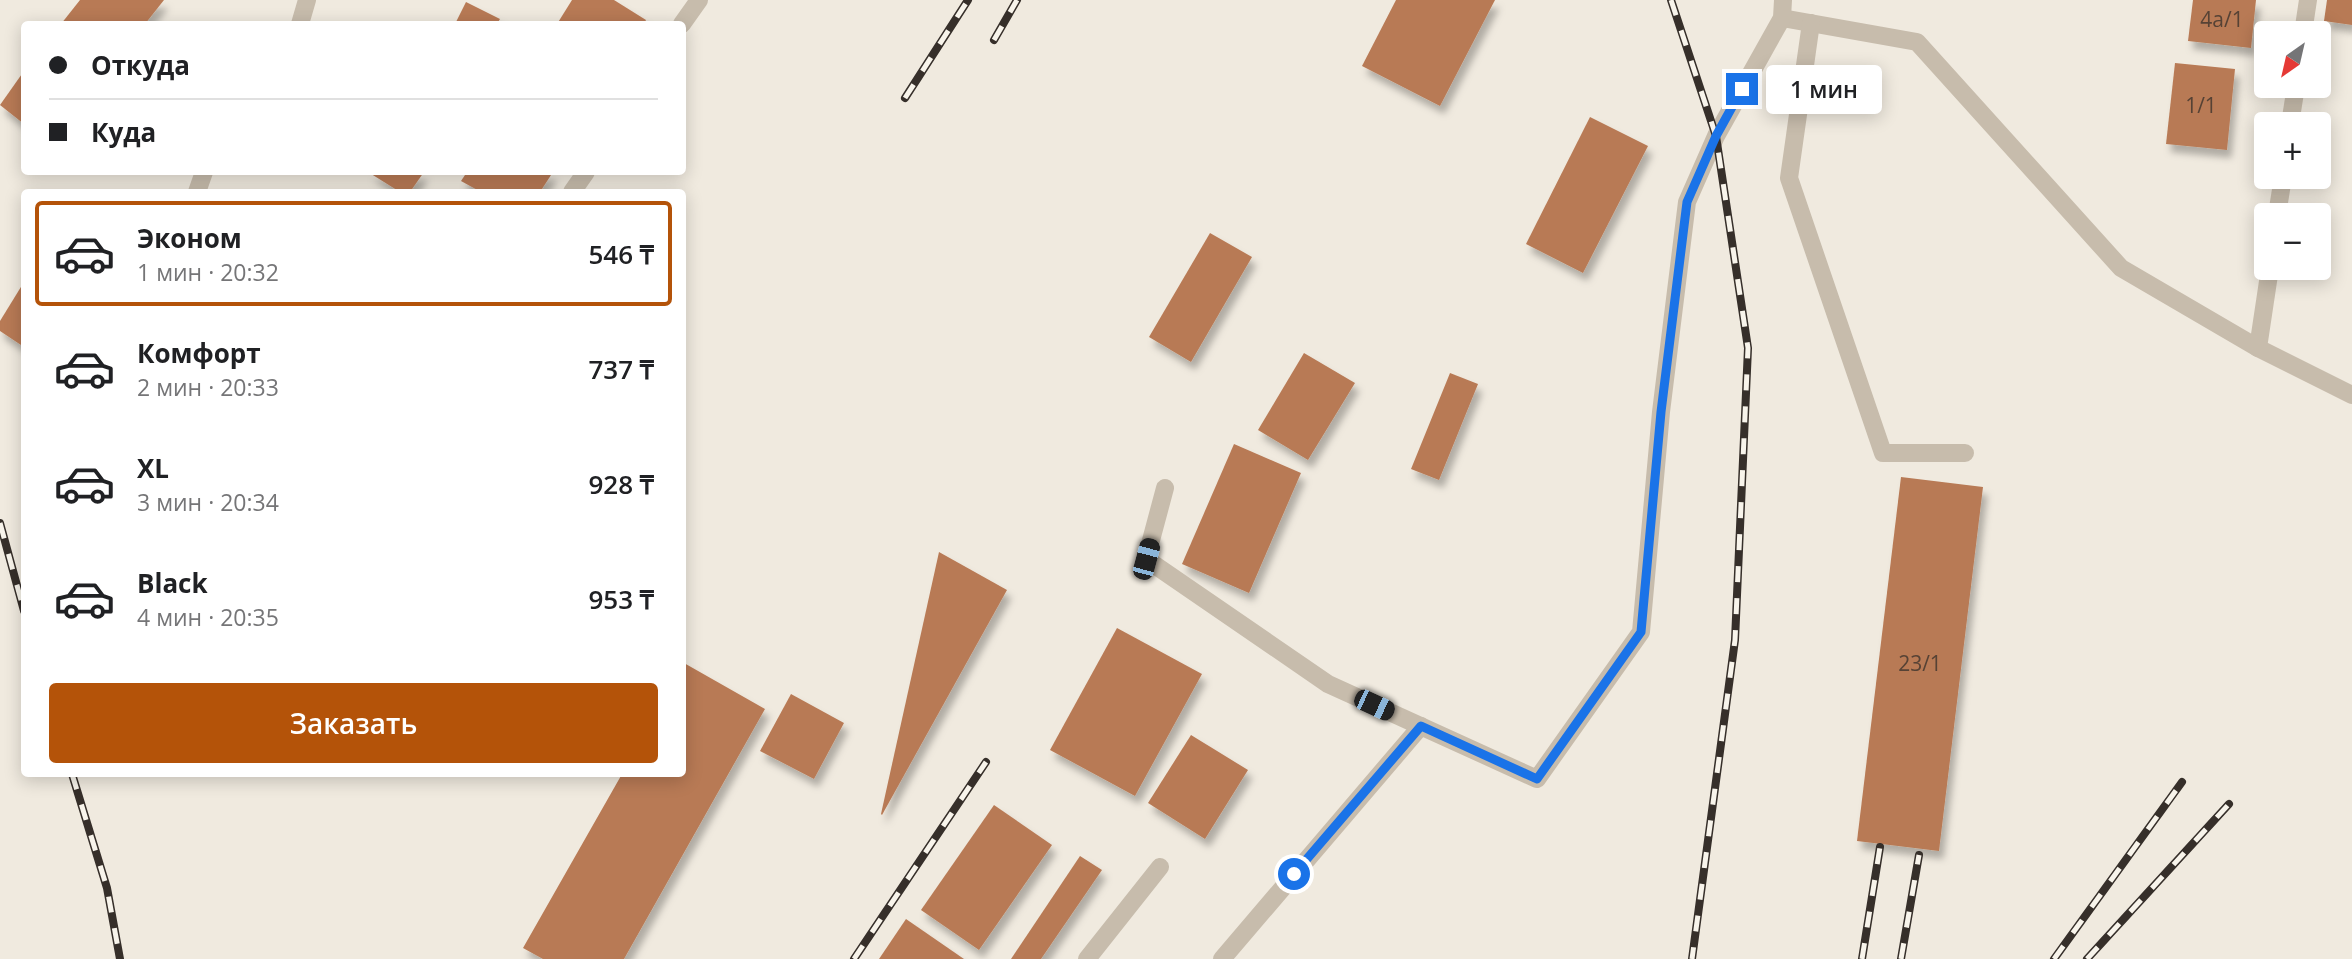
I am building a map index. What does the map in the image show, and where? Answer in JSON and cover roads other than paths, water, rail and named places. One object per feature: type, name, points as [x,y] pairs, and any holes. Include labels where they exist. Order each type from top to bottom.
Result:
[{"type":"street","points":[[301,21],[307,0]]},
{"type":"street","points":[[684,21],[699,0]]},
{"type":"street","points":[[1165,488],[1146,559],[1328,684],[1537,779],[1641,632],[1661,412],[1687,202],[1716,136],[1782,18],[1783,0]]},
{"type":"street","points":[[2305,21],[2308,0]]},
{"type":"street","points":[[1782,18],[1917,42],[2120,268],[2258,348],[2352,395]]},
{"type":"street","points":[[1811,23],[1789,178],[1883,453],[1965,453]]},
{"type":"street","points":[[2258,348],[2268,280]]},
{"type":"street","points":[[1222,959],[1421,726]]},
{"type":"street","points":[[1087,959],[1160,867]]},
{"type":"railway","points":[[905,98],[968,0]]},
{"type":"railway","points":[[994,40],[1017,0]]},
{"type":"railway","points":[[1671,0],[1716,136],[1748,348],[1735,640],[1692,959]]},
{"type":"railway","points":[[0,523],[21,600]]},
{"type":"railway","points":[[854,959],[986,762]]},
{"type":"railway","points":[[73,777],[107,888],[120,959]]},
{"type":"railway","points":[[2054,959],[2182,782]]},
{"type":"railway","points":[[2087,959],[2229,804]]},
{"type":"railway","points":[[1862,959],[1880,847]]},
{"type":"railway","points":[[1901,959],[1919,855]]}]
